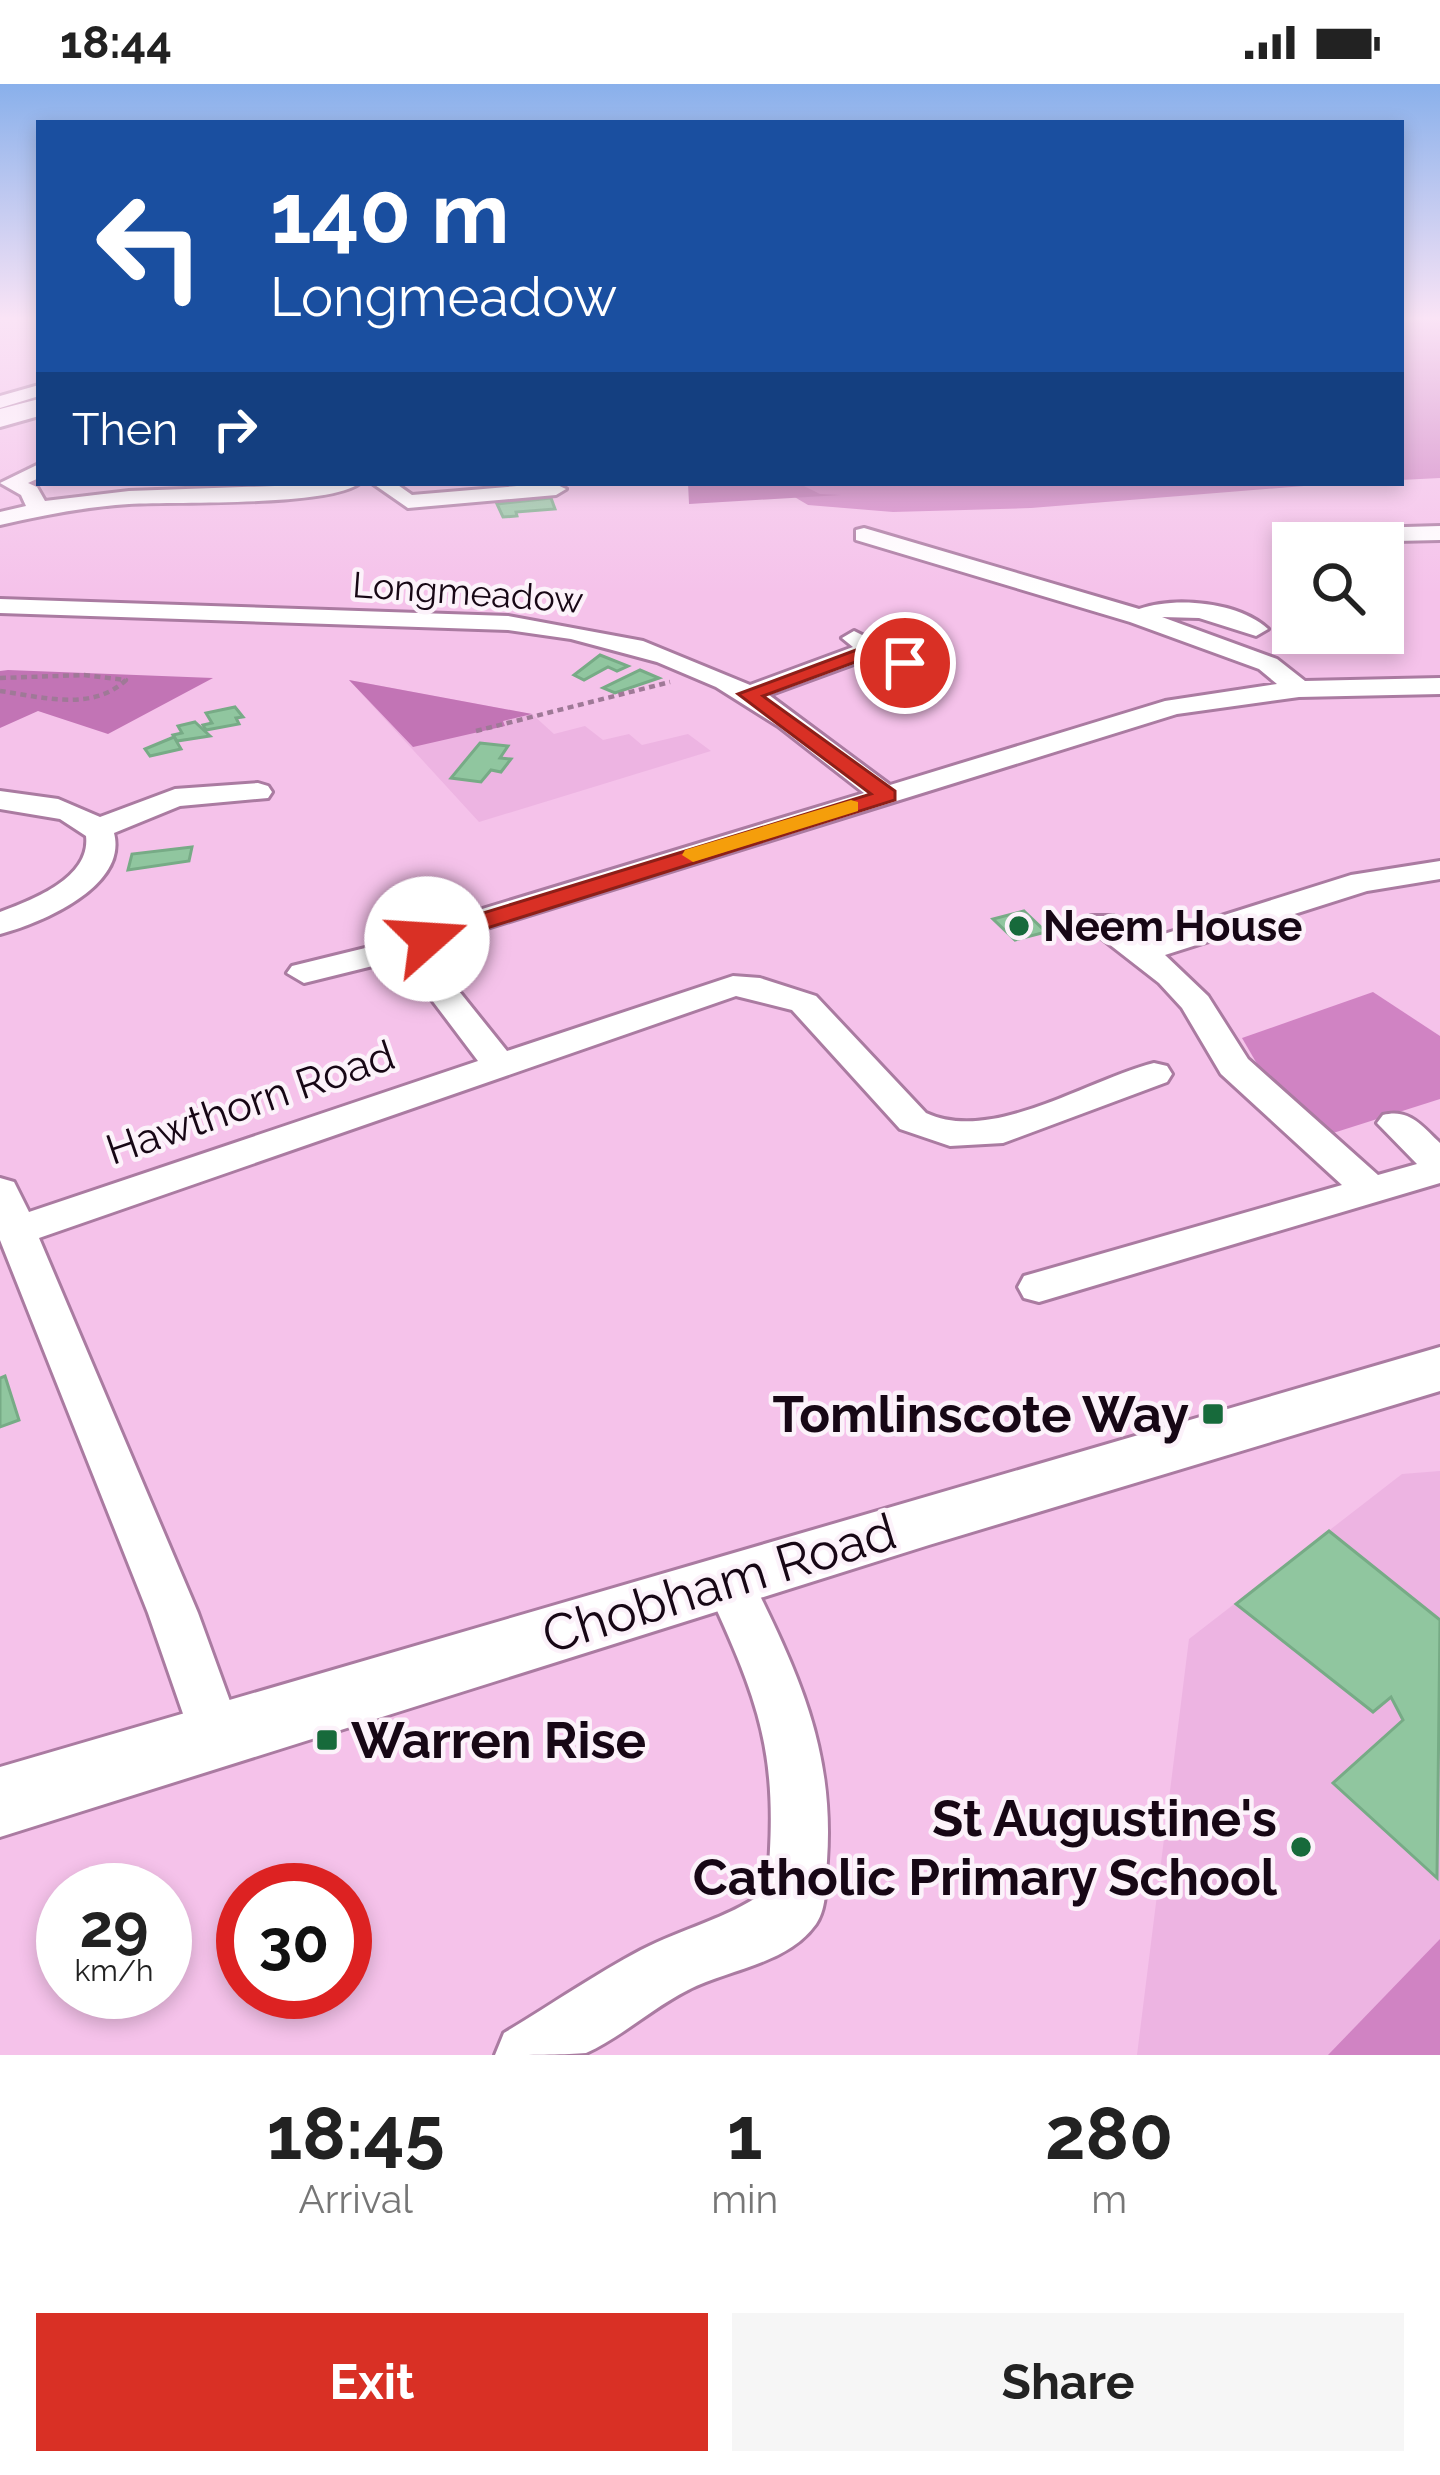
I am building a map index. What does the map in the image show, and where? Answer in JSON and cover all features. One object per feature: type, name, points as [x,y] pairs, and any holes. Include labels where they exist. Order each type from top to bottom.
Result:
[{"type":"main road","name":"Chobham Road","points":[[0,1802],[1440,1370]]},
{"type":"street","points":[[36,471],[10,483],[30,491],[38,508]]},
{"type":"street","points":[[0,519],[38,508],[290,495],[335,486]]},
{"type":"street","points":[[386,486],[408,502],[556,489]]},
{"type":"street","points":[[1406,535],[1440,533]]},
{"type":"street","points":[[864,536],[1139,617],[1268,664],[1299,688]]},
{"type":"street","name":"Longmeadow","points":[[0,606],[536,626],[644,650],[748,694],[887,796]]},
{"type":"street","points":[[1139,617],[1178,606],[1256,629]]},
{"type":"street","points":[[845,634],[905,663]]},
{"type":"street","points":[[748,694],[875,649]]},
{"type":"street","points":[[304,974],[417,945],[444,932],[1174,706],[1299,688],[1440,686]]},
{"type":"street","points":[[98,829],[175,795],[199,790],[259,792]]},
{"type":"street","points":[[0,800],[64,808],[88,818],[98,829],[97,859],[75,886],[0,924]]},
{"type":"street","points":[[1144,951],[1362,882],[1440,870]]},
{"type":"street","points":[[1102,922],[1144,951],[1196,1003],[1234,1066],[1371,1190]]},
{"type":"street","points":[[417,945],[418,961],[499,1064]]},
{"type":"street","name":"Hawthorn Road","points":[[12,1244],[499,1064],[706,992],[743,986],[804,1003],[913,1121],[935,1131],[990,1134],[1154,1074]]},
{"type":"street","points":[[1039,1286],[1440,1168],[1396,1123]]},
{"type":"street","points":[[12,1244],[173,1613],[216,1737]]},
{"type":"street","points":[[526,2055],[660,1972],[712,1946],[755,1936],[795,1905],[801,1800],[795,1748],[776,1680],[728,1580]]},
{"type":"path","points":[[0,678],[84,675],[126,680],[112,693],[88,698],[2,691]]},
{"type":"path","points":[[2,691],[14,678]]},
{"type":"path","points":[[476,731],[671,682]]},
{"type":"shaded area","points":[[1404,411],[1440,411],[1440,478],[1404,480]]},
{"type":"shaded area","points":[[688,486],[804,486],[820,494],[841,495],[689,504]]},
{"type":"shaded area","points":[[776,486],[1304,486],[1031,508],[893,512],[808,505]]},
{"type":"shaded area","points":[[0,671],[213,678],[108,734],[38,711],[0,728]]},
{"type":"shaded area","points":[[349,680],[532,714],[554,734],[585,726],[603,740],[629,734],[642,745],[688,734],[711,751],[479,822]]},
{"type":"shaded area","points":[[349,680],[532,714],[503,721],[505,726],[413,747]]},
{"type":"shaded area","points":[[1373,992],[1440,1036],[1440,1099],[1330,1134],[1260,1069],[1242,1038]]},
{"type":"shaded area","name":"St Augustine's Catholic Primary School","points":[[1440,1471],[1440,2055],[1137,2055],[1189,1639],[1402,1474]]},
{"type":"shaded area","points":[[1440,1939],[1440,2055],[1328,2055]]},
{"type":"building","points":[[551,498],[555,509],[516,512],[517,516],[503,517],[497,504]]},
{"type":"building","points":[[600,655],[628,666],[617,671],[608,667],[584,680],[574,675]]},
{"type":"building","points":[[640,670],[659,678],[615,693],[603,688]]},
{"type":"building","points":[[235,707],[243,717],[236,718],[239,724],[206,730],[203,725],[212,723],[206,713]]},
{"type":"building","points":[[195,722],[210,736],[177,741],[173,735],[182,733],[178,726]]},
{"type":"building","points":[[174,737],[181,749],[150,756],[145,749]]},
{"type":"building","points":[[480,743],[508,746],[500,758],[511,759],[501,772],[491,770],[481,782],[451,778]]},
{"type":"building","points":[[192,847],[189,861],[128,870],[132,854]]},
{"type":"building","name":"Neem House","points":[[1024,911],[1046,932],[1015,940],[993,919]]},
{"type":"building","points":[[5,1376],[19,1420],[0,1427],[0,1378]]},
{"type":"building","points":[[1329,1531],[1440,1620],[1437,1878],[1333,1783],[1403,1720],[1391,1697],[1373,1712],[1236,1604]]},
{"type":"slow traffic","points":[[693,855],[851,807]]},
{"type":"place","name":"Neem House","points":[[1019,926]]},
{"type":"place","name":"Tomlinscote Way","points":[[1213,1414]]},
{"type":"place","name":"Warren Rise","points":[[327,1740]]},
{"type":"place","name":"St Augustine's Catholic Primary School","points":[[1301,1847]]},
{"type":"route","points":[[427,939],[887,796],[748,694],[875,649],[905,663]]}]
